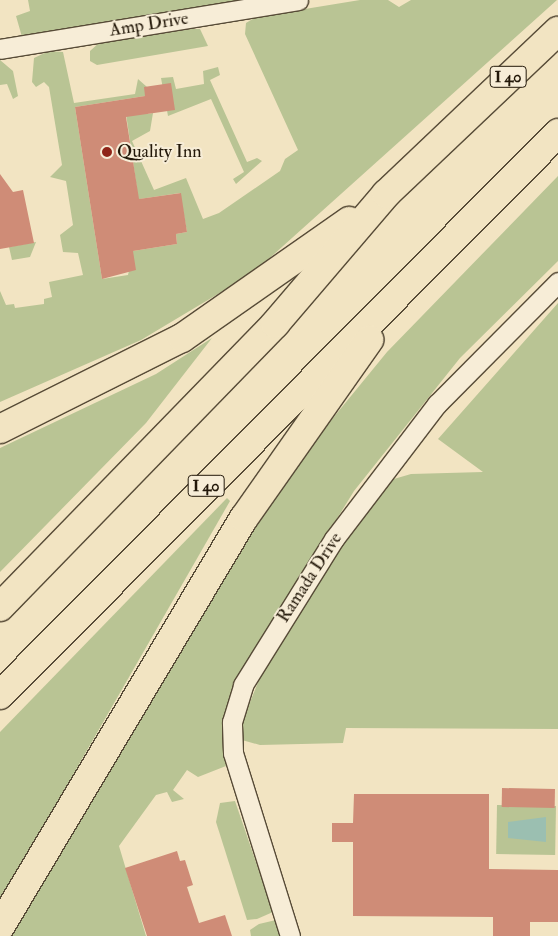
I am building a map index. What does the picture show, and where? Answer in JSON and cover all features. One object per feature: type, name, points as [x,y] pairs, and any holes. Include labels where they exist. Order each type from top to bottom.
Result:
[{"type":"highway","name":"I 40","points":[[0,607],[275,324],[386,194],[558,31]]},
{"type":"highway","name":"I 40","points":[[0,695],[413,276],[558,133]]},
{"type":"highway","points":[[0,429],[182,338],[236,304],[386,194]]},
{"type":"highway","points":[[0,927],[244,518],[413,276]]},
{"type":"street","name":"Amp Drive","points":[[0,49],[298,0]]},
{"type":"street","name":"Ramada Drive","points":[[290,936],[233,753],[232,722],[243,685],[334,539],[437,404],[558,282]]},
{"type":"green space","points":[[28,0],[244,0],[22,37],[16,16],[30,11]]},
{"type":"green space","points":[[360,0],[388,0],[399,7],[411,0],[557,0],[253,273],[141,340],[0,402],[0,291],[6,305],[14,304],[15,308],[44,304],[44,299],[52,297],[49,282],[83,275],[78,253],[63,252],[60,235],[73,225],[66,181],[50,177],[62,165],[49,87],[44,82],[36,87],[32,82],[34,58],[49,51],[63,52],[74,103],[135,94],[138,79],[147,87],[145,96],[75,107],[102,279],[128,275],[133,251],[177,244],[176,234],[187,232],[180,193],[126,201],[137,189],[126,114],[146,105],[148,114],[153,113],[150,131],[132,141],[154,190],[186,178],[203,219],[219,213],[280,171],[285,159],[298,150],[245,34],[246,23],[256,17]]},
{"type":"green space","points":[[200,29],[208,46],[97,65],[90,61],[90,51],[99,43]]},
{"type":"green space","points":[[0,60],[13,71],[18,96],[13,99],[7,84],[0,85]]},
{"type":"green space","points":[[218,67],[220,75],[210,80],[247,162],[257,158],[262,161],[236,184],[233,179],[244,172],[211,99],[168,116],[161,78],[173,77],[176,89],[204,84],[203,71]]},
{"type":"green space","points":[[558,176],[558,261],[460,358],[354,491],[232,689],[223,724],[226,766],[198,777],[187,770],[173,790],[184,799],[172,802],[167,792],[156,795],[119,846],[146,936],[12,936],[252,526],[297,462],[387,352]]},
{"type":"green space","points":[[36,242],[30,257],[12,260],[9,247]]},
{"type":"green space","points":[[558,303],[558,729],[346,728],[343,743],[260,745],[242,740],[243,719],[264,668],[311,586],[387,481],[411,474],[483,472],[438,439]]},
{"type":"green space","points":[[212,338],[146,423],[0,572],[0,448],[156,374]]},
{"type":"green space","points":[[227,498],[230,501],[0,902],[0,732]]},
{"type":"green space","points":[[235,801],[273,912],[257,919],[247,920],[216,822],[220,803]]},
{"type":"green space","points":[[497,805],[556,806],[555,855],[496,854]]},
{"type":"green space","points":[[276,920],[281,936],[251,936],[250,930],[259,924]]},
{"type":"shaded area","points":[[546,817],[546,842],[508,838],[508,822]]},
{"type":"building","name":"Quality Inn","points":[[171,83],[175,110],[126,117],[139,199],[181,193],[187,232],[176,234],[177,244],[133,251],[136,270],[102,279],[75,107],[145,96],[144,87]]},
{"type":"building","points":[[0,174],[13,192],[23,190],[34,243],[0,249]]},
{"type":"building","points":[[502,788],[555,789],[555,808],[502,807]]},
{"type":"building","points":[[354,794],[489,794],[489,869],[558,870],[558,922],[530,922],[530,936],[493,936],[493,917],[353,916],[353,842],[332,842],[332,823],[353,823]]},
{"type":"building","points":[[177,851],[180,861],[185,860],[193,885],[187,887],[199,923],[225,915],[232,936],[147,936],[125,868]]},
{"type":"place","name":"Quality Inn","points":[[107,152]]}]
